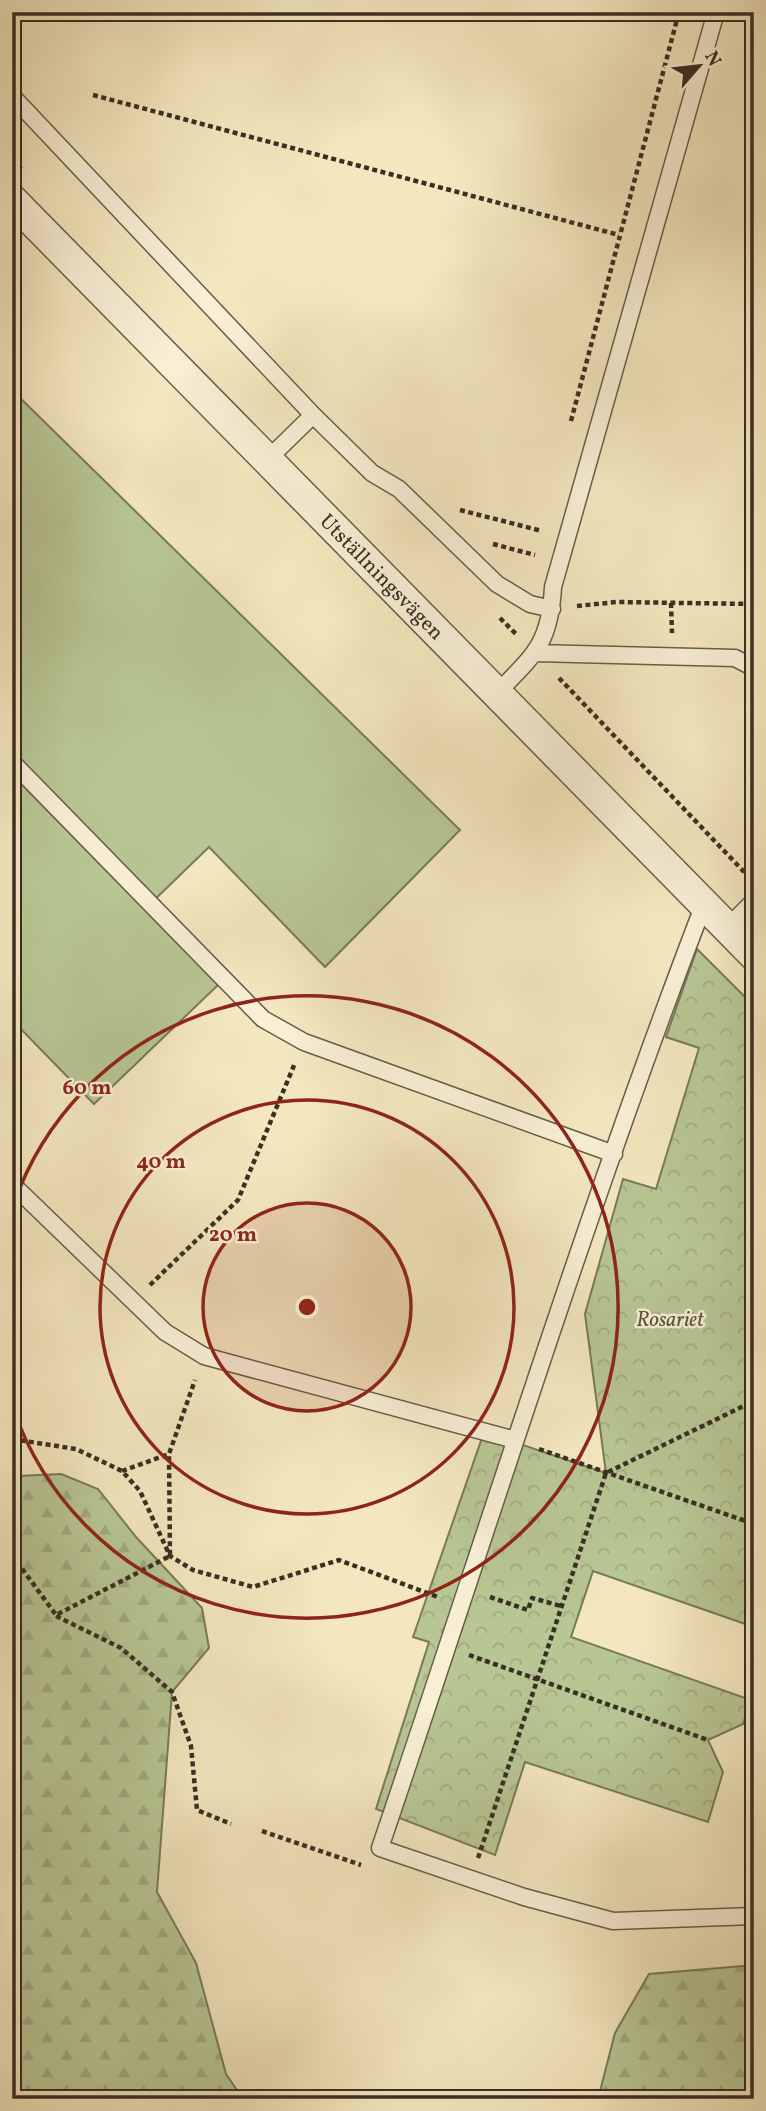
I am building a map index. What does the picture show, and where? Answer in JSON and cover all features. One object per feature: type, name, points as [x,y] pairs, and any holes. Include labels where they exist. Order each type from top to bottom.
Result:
[{"type":"street","name":"Utställningsvägen","points":[[21,189],[267,460],[754,955]]},
{"type":"lane","points":[[496,694],[535,653],[547,633],[553,587],[560,561],[716,12]]},
{"type":"lane","points":[[12,96],[313,415],[372,473],[407,496],[497,584],[530,604],[552,609]]},
{"type":"lane","points":[[267,460],[313,415]]},
{"type":"lane","points":[[535,653],[735,658],[754,667]]},
{"type":"lane","points":[[12,762],[262,1019],[304,1042],[614,1154]]},
{"type":"lane","points":[[727,928],[754,901]]},
{"type":"lane","points":[[704,904],[667,1000],[515,1440],[380,1848],[471,1880],[613,1921],[754,1916]]},
{"type":"lane","points":[[12,1184],[165,1332],[204,1356],[515,1440]]},
{"type":"path","points":[[570,424],[679,12]]},
{"type":"path","points":[[93,95],[619,235]]},
{"type":"path","points":[[12,159],[21,189]]},
{"type":"path","points":[[407,496],[542,532],[545,519]]},
{"type":"path","points":[[441,530],[560,561]]},
{"type":"path","points":[[552,609],[616,602],[754,604]]},
{"type":"path","points":[[496,614],[754,881]]},
{"type":"path","points":[[133,1301],[238,1200],[304,1042]]},
{"type":"path","points":[[170,1556],[169,1454],[204,1356]]},
{"type":"path","points":[[471,1880],[606,1473],[754,1401]]},
{"type":"path","points":[[12,1439],[76,1449],[122,1471],[140,1491],[170,1556],[193,1570],[253,1587],[339,1560],[461,1606]]},
{"type":"path","points":[[515,1440],[754,1524]]},
{"type":"path","points":[[122,1471],[169,1454]]},
{"type":"path","points":[[12,1555],[56,1615],[121,1648],[172,1692],[191,1746],[197,1810],[230,1824]]},
{"type":"path","points":[[56,1615],[170,1556]]},
{"type":"path","points":[[467,1589],[528,1611],[532,1598],[561,1606]]},
{"type":"path","points":[[448,1647],[708,1740]]},
{"type":"green space","points":[[12,390],[460,830],[325,967],[209,847],[146,908],[218,985],[94,1104],[15,1023],[12,1025]]},
{"type":"green space","name":"Rosariet","points":[[697,949],[754,1006],[754,1627],[593,1571],[571,1637],[751,1700],[743,1724],[708,1740],[723,1772],[708,1822],[525,1762],[495,1855],[376,1809],[429,1642],[413,1637],[484,1432],[606,1473],[585,1314],[623,1179],[656,1189],[699,1048],[666,1037]]},
{"type":"green space","points":[[61,1474],[98,1489],[136,1537],[202,1608],[209,1648],[172,1692],[157,1892],[196,1963],[226,2074],[243,2099],[12,2099],[12,1486],[18,1476]]},
{"type":"green space","points":[[754,1965],[754,2099],[598,2099],[615,2033],[649,1974]]}]
